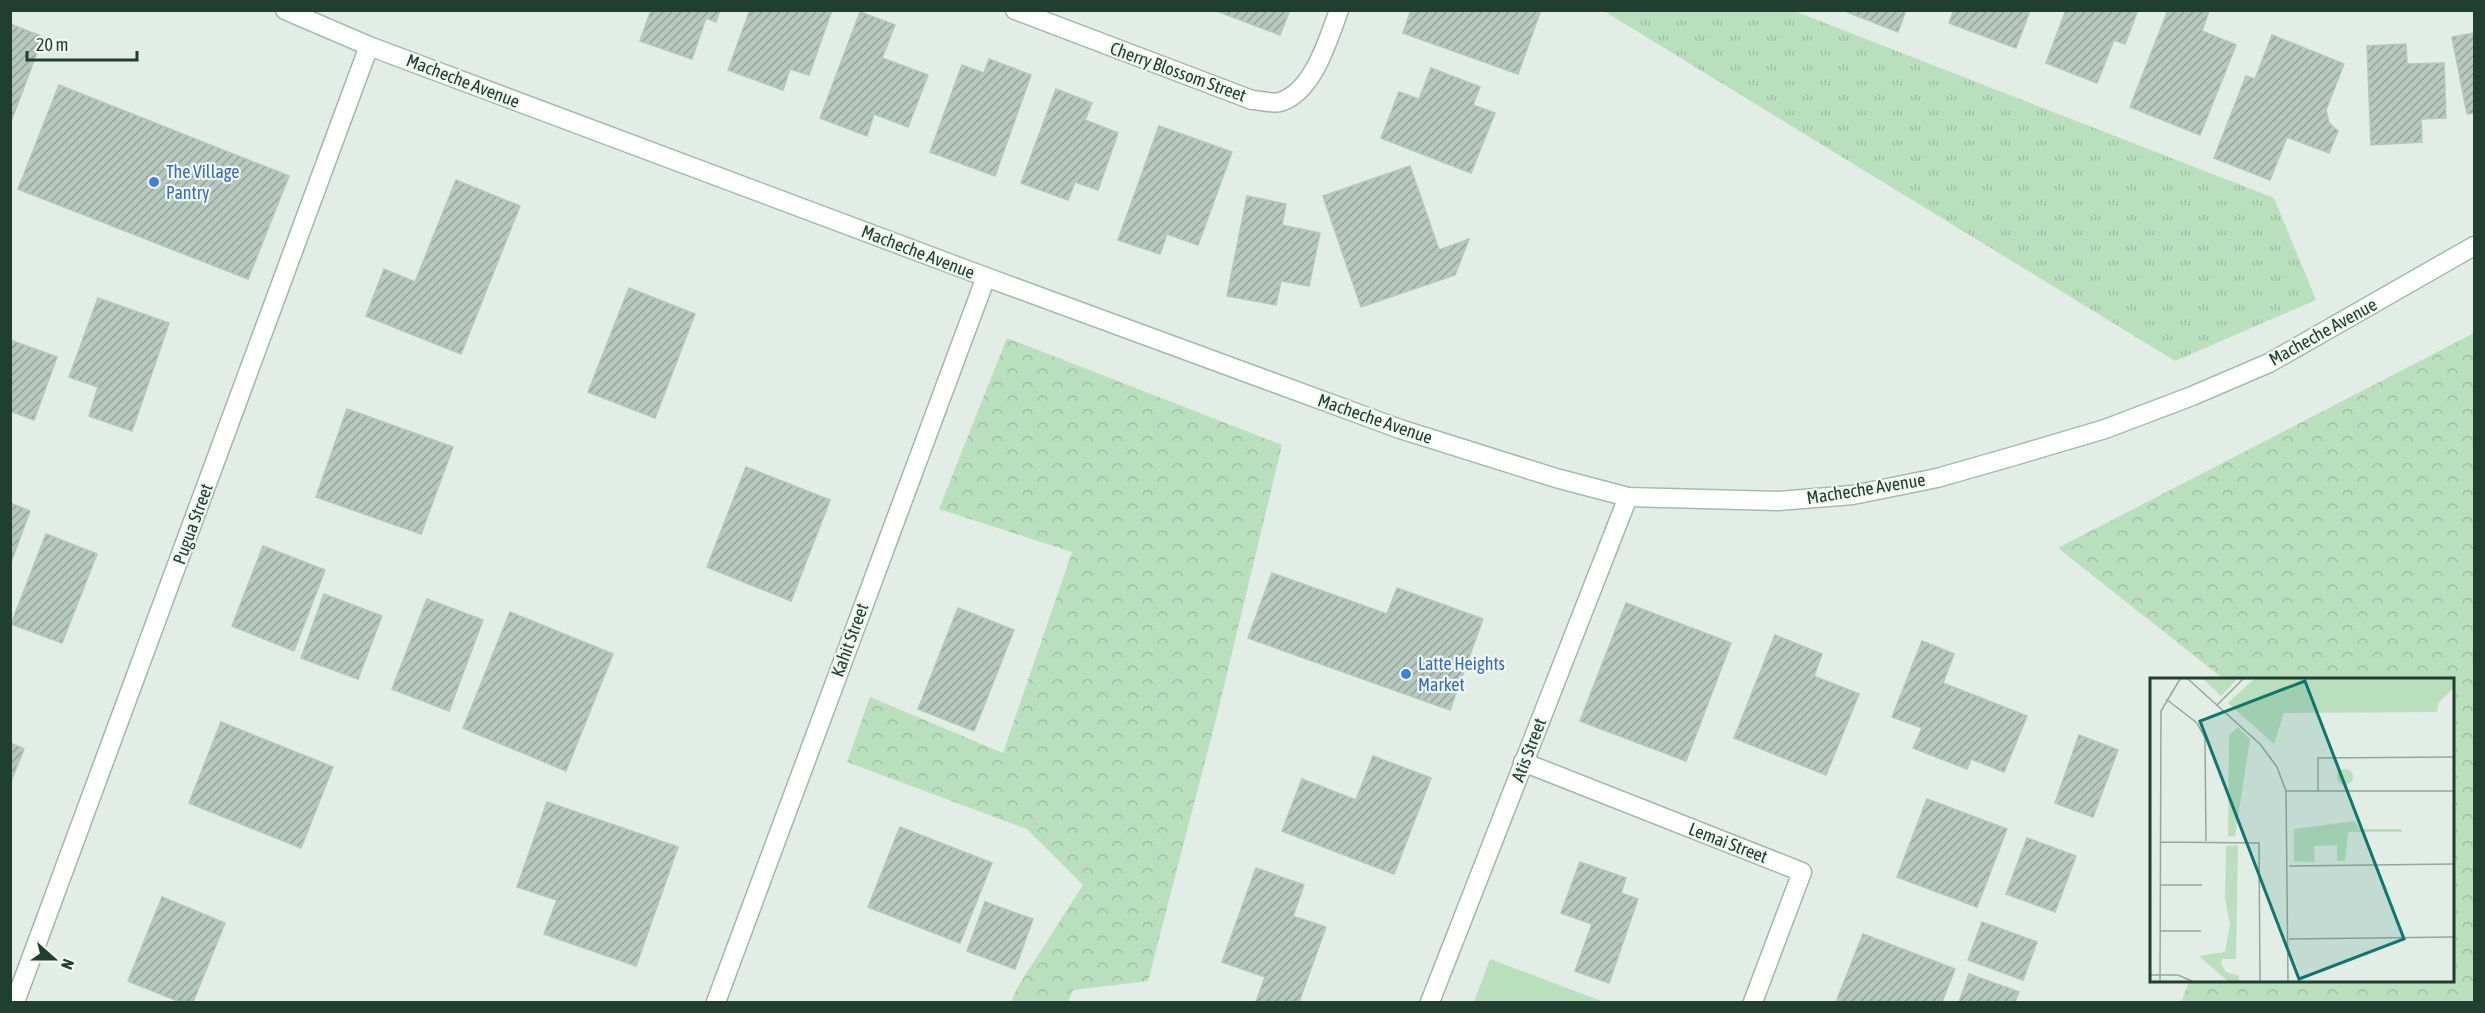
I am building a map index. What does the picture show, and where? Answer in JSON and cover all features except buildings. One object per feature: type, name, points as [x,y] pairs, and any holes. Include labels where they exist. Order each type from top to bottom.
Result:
[{"type":"street","name":"Macheche Avenue","points":[[285,10],[369,46],[1400,429],[1556,478],[1628,497],[1778,501],[1853,495],[1937,478],[2105,429],[2192,396],[2269,363],[2475,246]]},
{"type":"street","name":"Cherry Blossom Street","points":[[1015,10],[1251,100],[1279,102],[1307,83],[1323,54],[1339,10]]},
{"type":"street","name":"Pugua Street","points":[[15,1002],[369,46]]},
{"type":"street","name":"Kahit Street","points":[[716,1002],[986,277]]},
{"type":"street","name":"Atis Street","points":[[1430,1002],[1628,497]]},
{"type":"street","name":"Lemai Street","points":[[1524,762],[1802,872],[1753,1002]]},
{"type":"green space","points":[[1604,11],[1794,11],[2274,198],[2316,300],[2175,361]]},
{"type":"green space","points":[[2474,333],[2474,1002],[2181,1002],[2189,983],[2455,983],[2455,678],[2222,678],[2058,548]]},
{"type":"green space","points":[[1007,338],[1282,445],[1217,715],[1148,981],[1073,990],[1068,1002],[1011,1002],[1017,988],[1083,885],[1027,829],[847,762],[870,697],[1003,753],[1072,552],[939,509]]},
{"type":"green space","points":[[1490,959],[1604,1002],[1474,1002]]},
{"type":"place","name":"The Village Pantry","points":[[154,182]]},
{"type":"place","name":"Latte Heights Market","points":[[1406,674]]}]
